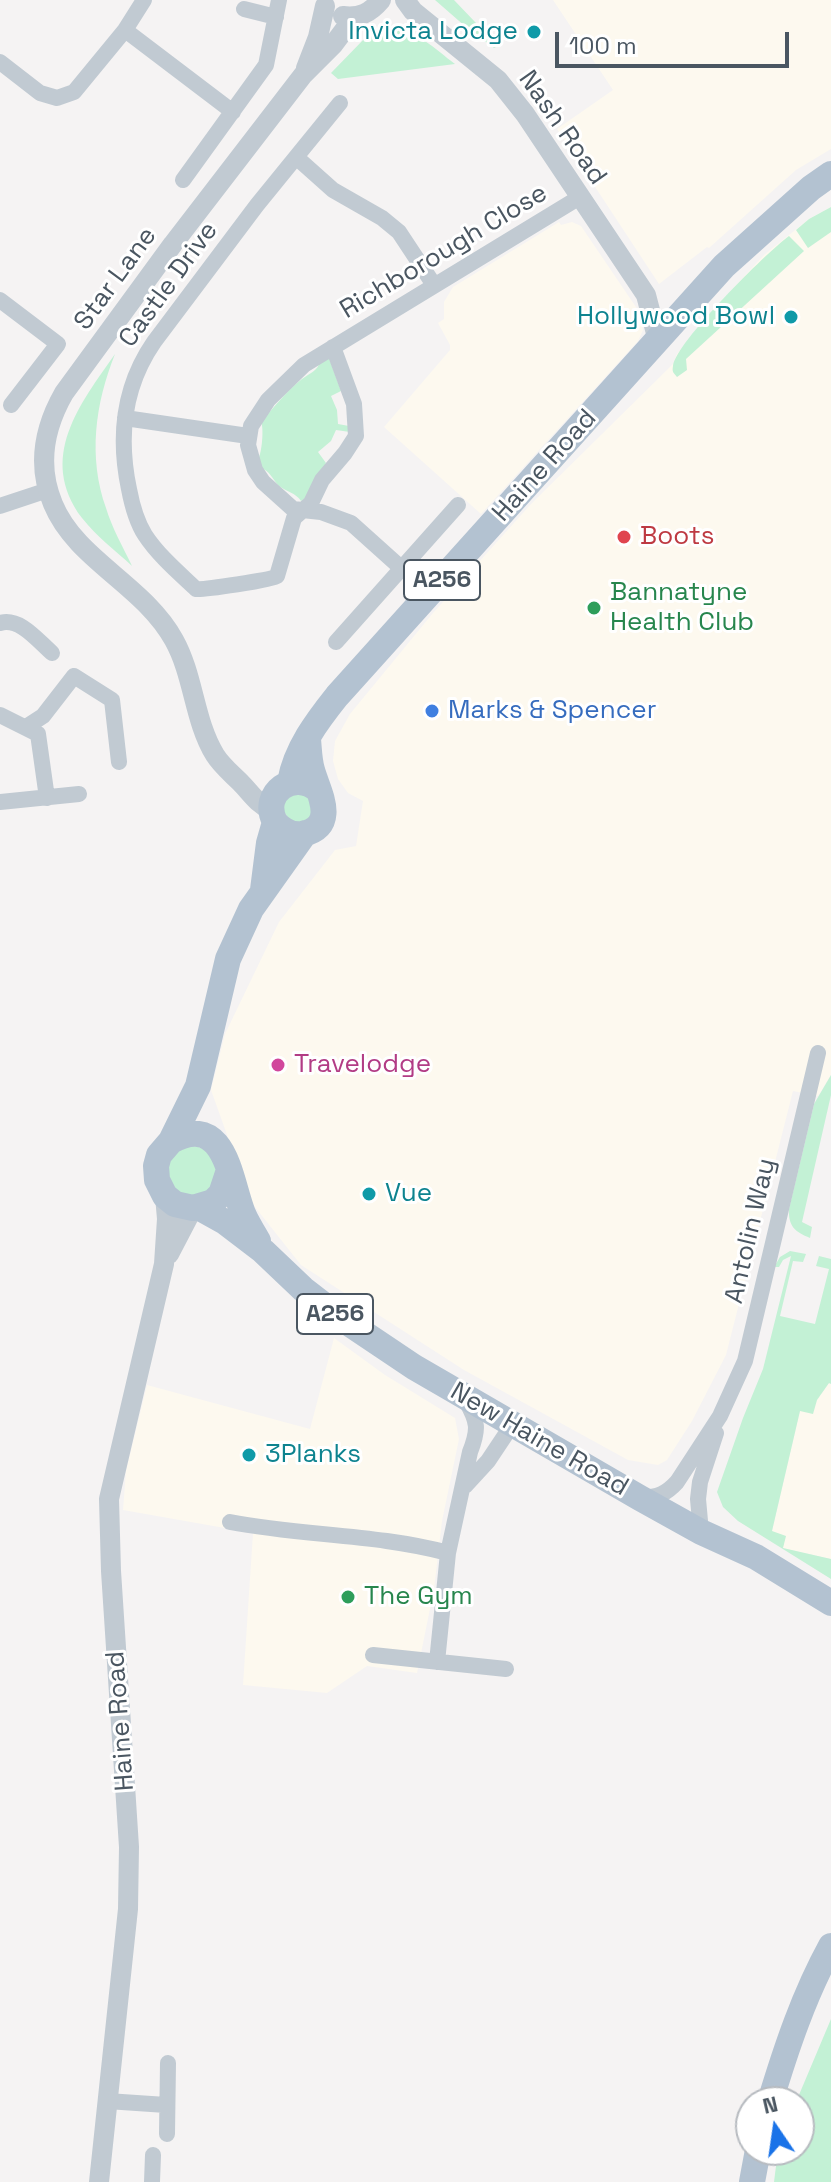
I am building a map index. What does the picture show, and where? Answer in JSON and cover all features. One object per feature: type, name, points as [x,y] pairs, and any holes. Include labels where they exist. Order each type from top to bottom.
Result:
[{"type":"main road","name":"Haine Road","points":[[263,890],[274,795],[287,783],[294,762],[319,719],[337,696],[744,246],[831,174]]},
{"type":"main road","name":"Haine Road","points":[[794,203],[831,192]]},
{"type":"main road","name":"Haine Road","points":[[165,1196],[157,1180],[156,1166],[159,1155],[171,1141],[198,1086],[228,959],[263,890],[305,833],[319,824],[323,817],[324,801],[311,767],[308,739]]},
{"type":"main road","points":[[287,783],[305,782],[318,790]]},
{"type":"main road","points":[[273,816],[288,833],[305,833]]},
{"type":"main road","name":"Haine Road","points":[[195,1208],[213,1202],[221,1194],[229,1170],[226,1157],[212,1140],[203,1118],[198,1086]]},
{"type":"main road","points":[[171,1141],[190,1134],[212,1140]]},
{"type":"main road","name":"New Haine Road","points":[[229,1170],[242,1212],[263,1251]]},
{"type":"main road","points":[[165,1196],[175,1204],[195,1208]]},
{"type":"main road","name":"New Haine Road","points":[[195,1208],[225,1222],[338,1316],[414,1367],[701,1532],[756,1557],[831,1603]]},
{"type":"main road","points":[[775,2086],[783,2058],[831,1946]]},
{"type":"street","points":[[0,62],[40,93],[57,98],[74,92],[125,30],[144,0]]},
{"type":"street","points":[[324,3],[334,12],[354,17],[378,4]]},
{"type":"street","name":"Star Lane","points":[[303,75],[318,37],[324,3]]},
{"type":"street","name":"Nash Road","points":[[378,4],[409,6],[498,80],[525,114],[646,295],[658,341]]},
{"type":"street","points":[[183,180],[266,65],[277,8],[244,9]]},
{"type":"street","name":"Star Lane","points":[[48,490],[44,447],[51,419],[64,393],[303,75],[333,45],[354,17]]},
{"type":"street","points":[[125,30],[233,112]]},
{"type":"street","name":"Castle Drive","points":[[302,511],[294,518],[274,580],[196,589],[154,547],[137,519],[123,460],[122,439],[132,383],[143,358],[340,103]]},
{"type":"street","points":[[296,157],[333,190],[382,218],[399,232],[434,285]]},
{"type":"street","name":"Richborough Close","points":[[248,436],[255,418],[282,384],[304,365],[580,197]]},
{"type":"street","name":"Nash Road","points":[[646,295],[681,313]]},
{"type":"street","points":[[0,300],[58,344],[11,405]]},
{"type":"street","name":"Richborough Close","points":[[302,511],[311,503],[322,480],[356,436],[354,404],[333,347]]},
{"type":"street","points":[[125,418],[248,436],[252,462],[263,482],[293,509],[321,512],[351,523],[400,567]]},
{"type":"street","points":[[0,506],[48,490],[69,532],[145,601],[165,626],[186,666],[208,742],[221,763],[256,803],[273,816]]},
{"type":"street","points":[[336,642],[458,505]]},
{"type":"street","points":[[0,623],[18,625],[52,653]]},
{"type":"street","points":[[26,727],[43,716],[74,676],[112,700],[119,762]]},
{"type":"street","points":[[0,715],[38,734],[47,798]]},
{"type":"street","points":[[239,781],[287,783]]},
{"type":"street","points":[[0,802],[79,794]]},
{"type":"street","name":"Antolin Way","points":[[701,1532],[700,1482],[720,1416],[745,1361],[818,1053]]},
{"type":"street","name":"Haine Road","points":[[99,2182],[128,1909],[129,1847],[109,1499],[164,1264],[165,1196]]},
{"type":"street","name":"Haine Road","points":[[164,1264],[195,1208]]},
{"type":"street","points":[[437,1662],[448,1553],[476,1436],[476,1419],[464,1396]]},
{"type":"street","name":"Antolin Way","points":[[640,1498],[658,1497],[668,1492],[720,1416]]},
{"type":"street","points":[[463,1488],[488,1461],[512,1425]]},
{"type":"street","points":[[230,1522],[305,1534],[378,1539],[448,1553]]},
{"type":"street","points":[[373,1655],[506,1669]]},
{"type":"street","points":[[167,2134],[168,2063]]},
{"type":"street","points":[[107,2101],[166,2105]]},
{"type":"street","points":[[152,2182],[153,2155]]},
{"type":"shaded area","points":[[553,0],[831,0],[831,149],[796,170],[709,248],[659,284],[557,129],[613,90]]},
{"type":"shaded area","points":[[831,207],[831,1075],[818,1096],[793,1091],[726,1355],[692,1421],[667,1460],[658,1465],[628,1460],[464,1370],[301,1265],[251,1202],[211,1090],[225,1034],[279,922],[335,850],[356,846],[363,801],[348,793],[338,779],[333,761],[335,741],[350,714],[433,613],[531,504],[673,364],[677,354],[714,309],[764,255],[809,219]]},
{"type":"shaded area","points":[[559,222],[561,225],[572,222],[581,226],[640,313],[643,330],[638,341],[481,514],[384,427],[450,350],[438,323],[444,319],[444,302],[453,287]]},
{"type":"shaded area","points":[[334,1338],[385,1375],[455,1418],[459,1439],[417,1673],[367,1666],[327,1693],[243,1685],[253,1533],[123,1510],[126,1471],[147,1385],[310,1429]]},
{"type":"shaded area","points":[[829,1383],[831,1559],[782,1548],[772,1531],[800,1411],[817,1400]]},
{"type":"green space","points":[[435,0],[454,0],[498,46],[494,48],[482,41]]},
{"type":"green space","points":[[388,28],[416,35],[455,64],[338,79],[331,73],[365,38]]},
{"type":"green space","points":[[831,207],[831,232],[808,248],[796,230]]},
{"type":"green space","points":[[789,236],[804,251],[686,359],[687,370],[677,377],[673,366],[689,338],[743,278]]},
{"type":"green space","points":[[115,354],[99,411],[97,469],[108,515],[132,566],[82,518],[69,496],[63,474],[63,453],[68,432],[89,392]]},
{"type":"green space","points":[[329,358],[341,391],[331,396],[337,410],[338,424],[349,426],[350,432],[336,430],[331,441],[318,452],[326,463],[307,497],[301,501],[260,468],[261,421],[291,389],[316,370],[320,361]]},
{"type":"green space","points":[[306,793],[315,814],[295,827],[279,805],[284,795]]},
{"type":"green space","points":[[831,1075],[831,1095],[802,1222],[812,1227],[810,1238],[794,1228],[789,1209],[814,1104]]},
{"type":"green space","points":[[192,1146],[209,1154],[217,1171],[209,1188],[192,1196],[175,1188],[167,1171],[175,1154]]},
{"type":"green space","points":[[790,1251],[806,1254],[803,1262],[793,1261],[780,1316],[815,1324],[829,1269],[816,1266],[819,1256],[831,1259],[831,1384],[817,1400],[813,1414],[800,1411],[772,1531],[786,1536],[783,1548],[831,1559],[831,1579],[738,1521],[723,1507],[717,1492],[763,1369],[791,1256],[783,1260],[779,1267],[774,1267],[780,1257]]},
{"type":"green space","points":[[831,2019],[831,2182],[774,2182],[776,2166],[815,2166],[815,2086],[803,2086]]},
{"type":"place","name":"Invicta Lodge","points":[[534,32]]},
{"type":"place","name":"Hollywood Bowl","points":[[791,317]]},
{"type":"place","name":"Boots","points":[[624,537]]},
{"type":"place","name":"Bannatyne Health Club","points":[[594,608]]},
{"type":"place","name":"Marks & Spencer","points":[[432,711]]},
{"type":"place","name":"Travelodge","points":[[278,1065]]},
{"type":"place","name":"Vue","points":[[369,1194]]},
{"type":"place","name":"3Planks","points":[[249,1455]]},
{"type":"place","name":"The Gym","points":[[348,1597]]}]
